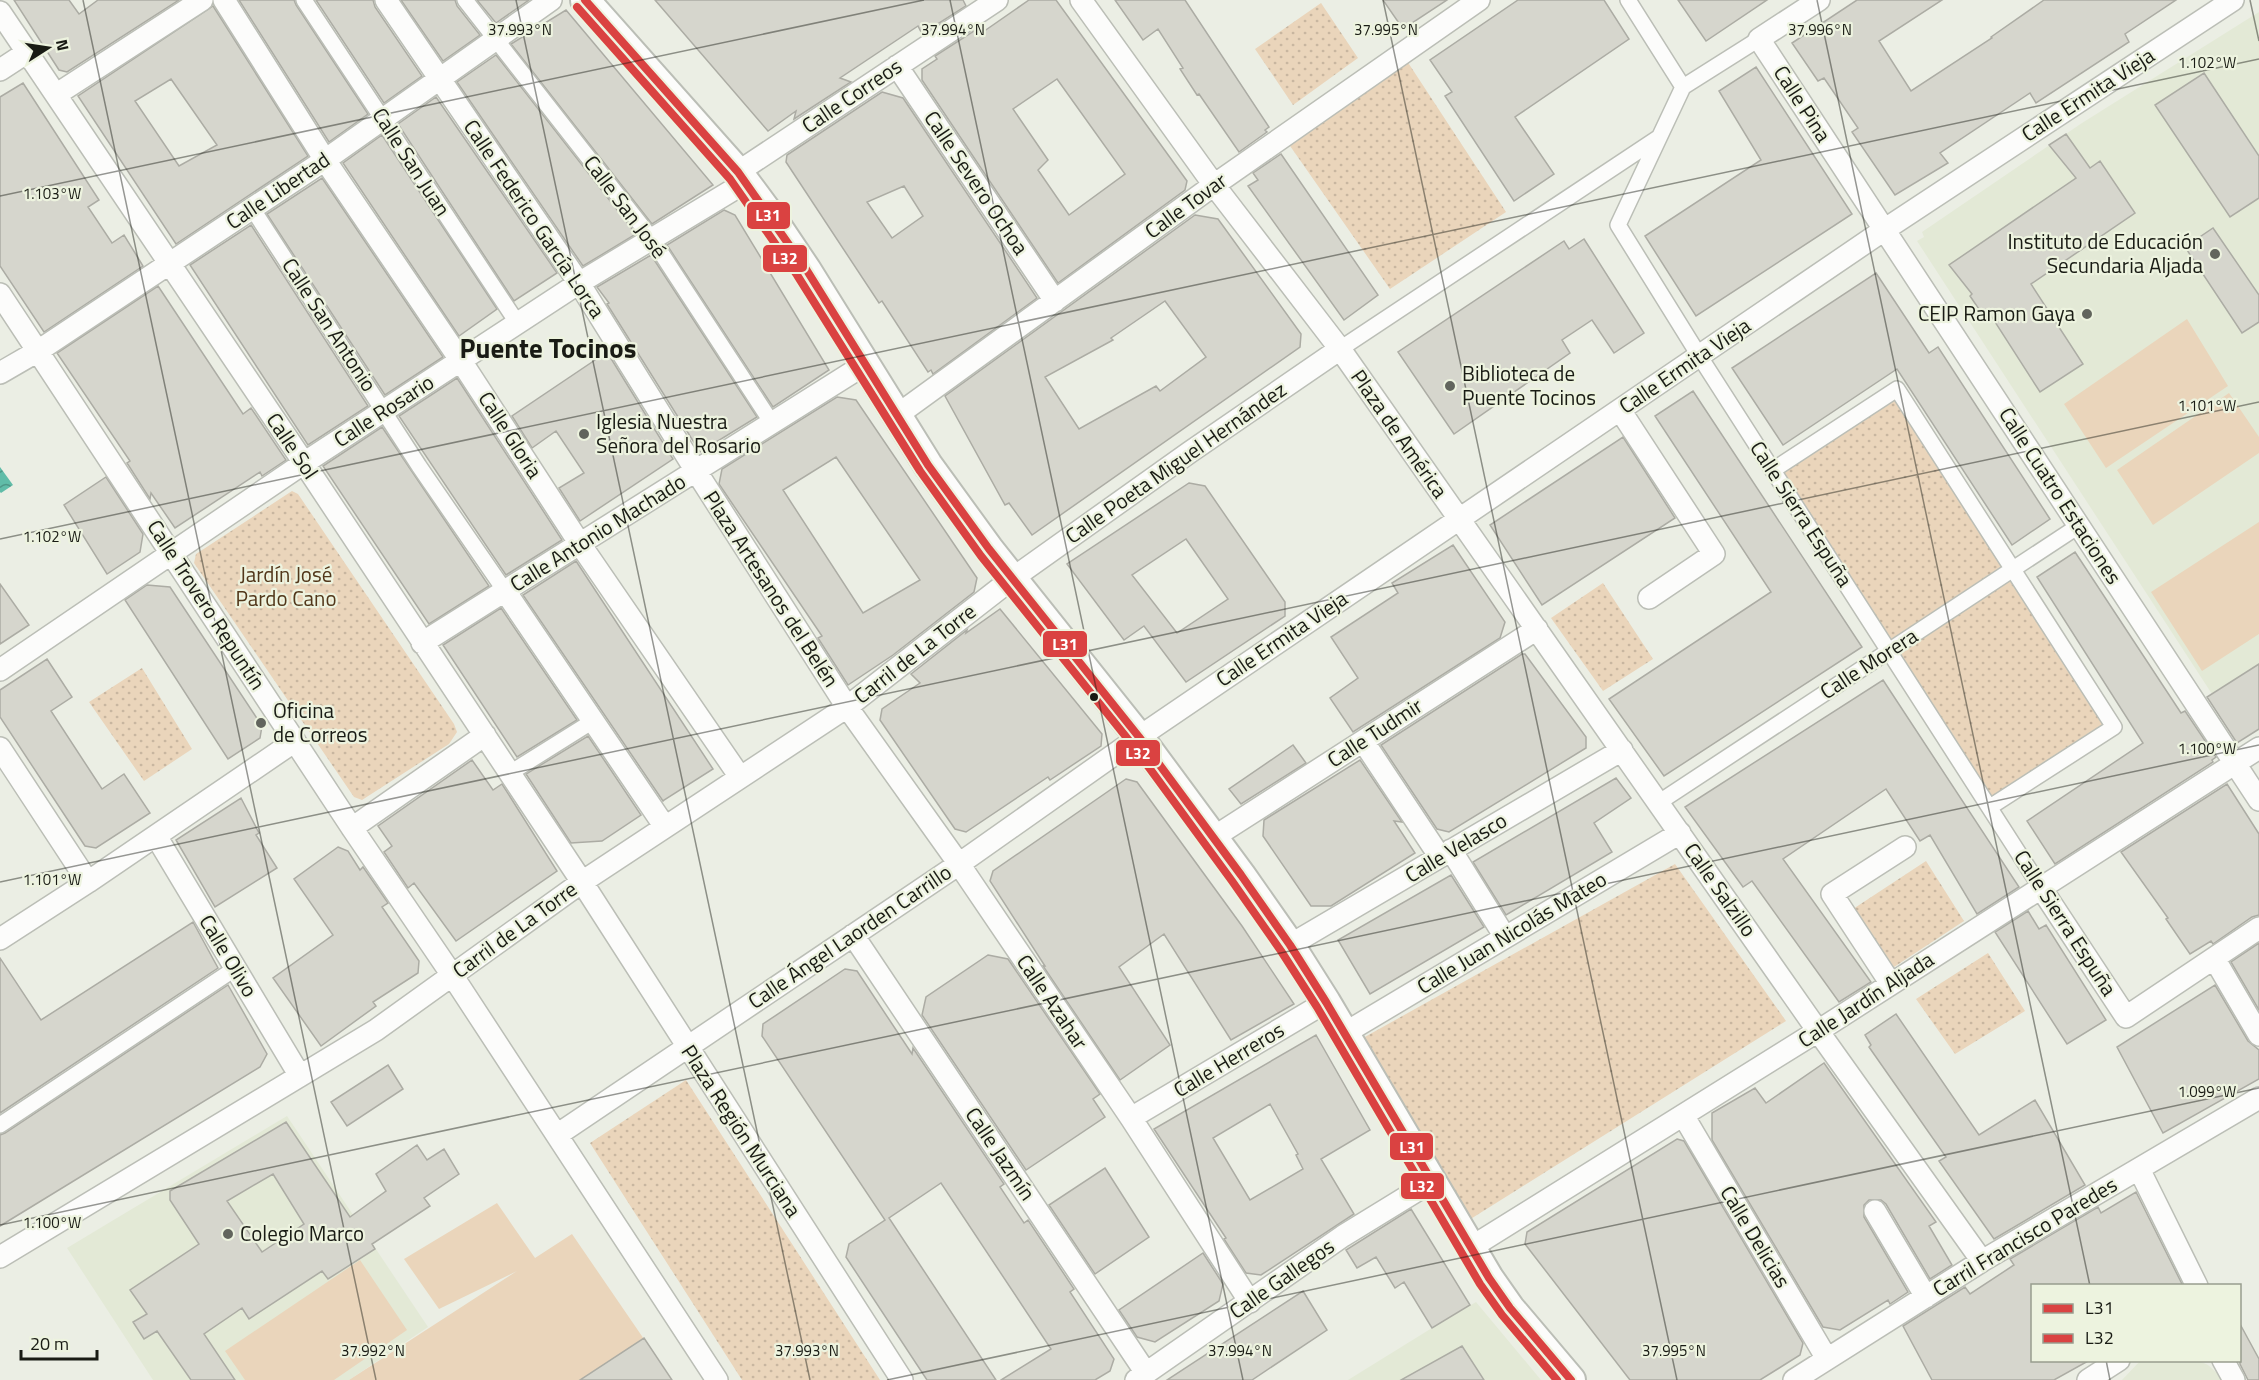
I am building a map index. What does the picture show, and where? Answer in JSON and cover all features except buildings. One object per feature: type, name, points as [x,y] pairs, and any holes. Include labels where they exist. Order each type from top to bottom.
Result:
[{"type":"main road","points":[[585,0],[742,177],[795,253],[896,416],[958,508],[1139,737],[1214,837],[1290,945],[1326,1002],[1470,1248],[1510,1308],[1571,1380]]},
{"type":"street","points":[[57,94],[202,0]]},
{"type":"street","name":"Calle Gloria","points":[[224,0],[580,544],[740,777]]},
{"type":"street","name":"Calle San Juan","points":[[303,0],[518,324]]},
{"type":"street","name":"Calle Federico García Lorca","points":[[386,0],[579,283],[696,471]]},
{"type":"street","name":"Calle San José","points":[[465,0],[494,40],[506,51],[652,239],[772,423]]},
{"type":"street","name":"Calle Libertad","points":[[0,373],[38,351],[326,159],[551,0]]},
{"type":"street","name":"Calle Correos","points":[[742,177],[897,66],[997,0]]},
{"type":"street","name":"Plaza de América","points":[[1082,0],[1214,185],[1340,349],[1458,518]]},
{"type":"street","name":"Calle Tovar","points":[[896,416],[1214,185],[1479,0]]},
{"type":"street","points":[[1628,0],[1683,87],[1819,0]]},
{"type":"street","name":"Calle Ermita Vieja","points":[[1139,737],[1884,230],[2233,0]]},
{"type":"street","name":"Calle Sol","points":[[0,12],[304,463],[582,882]]},
{"type":"street","name":"Calle Pina","points":[[1759,39],[1884,230]]},
{"type":"street","points":[[0,70],[26,53]]},
{"type":"street","name":"Calle Severo Ochoa","points":[[897,66],[1054,301]]},
{"type":"street","name":"Calle Sierra Espuña","points":[[1683,87],[1618,225],[1700,357],[2126,1017],[2214,958]]},
{"type":"street","points":[[1340,349],[1659,137]]},
{"type":"street","name":"Calle Rosario","points":[[0,670],[304,463],[579,283],[652,239],[742,177]]},
{"type":"street","name":"Calle San Antonio","points":[[252,208],[384,412],[505,591]]},
{"type":"street","name":"Calle Cuatro Estaciones","points":[[1884,230],[2259,800]]},
{"type":"street","name":"Calle Trovero Repuntín","points":[[0,294],[352,828],[452,975]]},
{"type":"street","name":"Calle Poeta Miguel Hernández","points":[[1013,578],[1340,349]]},
{"type":"street","name":"Calle Antonio Machado","points":[[422,643],[864,365]]},
{"type":"street","points":[[1773,470],[1897,389],[2114,727],[1990,807]]},
{"type":"street","points":[[1620,410],[1714,554],[1649,598]]},
{"type":"street","name":"Plaza Artesanos del Belén","points":[[696,471],[847,707]]},
{"type":"street","name":"Calle Salzillo","points":[[1458,518],[1982,1261]]},
{"type":"street","name":"Calle Morera","points":[[1658,803],[2080,525]]},
{"type":"street","name":"Carril de La Torre","points":[[0,1257],[376,1030],[582,882],[847,707],[1013,578]]},
{"type":"street","points":[[505,591],[665,827]]},
{"type":"street","name":"Calle Tudmir","points":[[1214,837],[1537,629]]},
{"type":"street","name":"Calle Azahar","points":[[847,707],[959,864],[1131,1118],[1250,1302]]},
{"type":"street","points":[[510,773],[593,721]]},
{"type":"street","points":[[352,828],[485,735]]},
{"type":"street","name":"Calle Ángel Laorden Carrillo","points":[[558,1135],[959,864],[1139,737]]},
{"type":"street","points":[[1,936],[88,882],[295,741]]},
{"type":"street","points":[[1363,741],[1505,937]]},
{"type":"street","points":[[0,748],[88,882]]},
{"type":"street","name":"Calle Jardín Aljada","points":[[1470,1248],[1818,1031],[2259,748]]},
{"type":"street","name":"Calle Velasco","points":[[1290,945],[1622,750]]},
{"type":"street","name":"Calle Juan Nicolás Mateo","points":[[1345,1033],[1680,833]]},
{"type":"street","name":"Calle Olivo","points":[[156,836],[300,1076]]},
{"type":"street","points":[[1891,984],[1832,894],[1905,847]]},
{"type":"street","name":"Plaza Región Murciana","points":[[582,882],[902,1380]]},
{"type":"street","points":[[2259,928],[2214,958],[2259,1035]]},
{"type":"street","name":"Calle Jazmín","points":[[853,935],[1141,1376]]},
{"type":"street","points":[[0,1125],[236,968]]},
{"type":"street","points":[[452,975],[717,1380]]},
{"type":"street","name":"Calle Herreros","points":[[1131,1118],[1326,1002]]},
{"type":"street","name":"Carril Francisco Paredes","points":[[1794,1380],[1982,1261],[2259,1098]]},
{"type":"street","name":"Calle Delicias","points":[[1683,1115],[1827,1359]]},
{"type":"street","points":[[2139,1169],[2196,1284]]},
{"type":"street","name":"Calle Gallegos","points":[[1141,1376],[1343,1236],[1431,1182]]},
{"type":"street","points":[[1875,1211],[1926,1297]]},
{"type":"street","points":[[2088,1380],[2116,1362]]},
{"type":"shaded area","name":"CEIP Ramon Gaya","points":[[2259,12],[2259,664],[2212,694],[1917,241],[1924,237],[1922,232],[2082,123]]},
{"type":"shaded area","name":"Colegio Marco","points":[[287,1116],[428,1327],[349,1380],[153,1380],[67,1248]]},
{"type":"shaded area","points":[[1476,1302],[1541,1380],[1348,1380],[1432,1328]]},
{"type":"shaded area","points":[[2139,1362],[2201,1362],[2219,1375],[2221,1380],[2122,1380]]},
{"type":"green space","points":[[1321,3],[1358,58],[1293,105],[1255,49]]},
{"type":"green space","points":[[1407,61],[1506,212],[1390,289],[1288,143]]},
{"type":"green space","points":[[2187,319],[2228,386],[2106,468],[2064,404]]},
{"type":"green space","points":[[1897,389],[2114,727],[1990,807],[1773,470]]},
{"type":"green space","points":[[2229,393],[2259,437],[2259,453],[2153,525],[2117,470]]},
{"type":"green space","name":"Jardín José Pardo Cano","points":[[292,491],[298,494],[454,724],[457,732],[449,744],[362,800],[354,797],[194,563],[196,554]]},
{"type":"green space","points":[[2259,522],[2259,634],[2202,671],[2151,592]]},
{"type":"green space","points":[[1603,583],[1653,659],[1603,691],[1551,618]]},
{"type":"green space","points":[[142,668],[192,749],[144,781],[89,702]]},
{"type":"green space","points":[[1926,861],[1964,921],[1894,967],[1853,909]]},
{"type":"green space","points":[[1675,864],[1786,1021],[1469,1220],[1363,1038]]},
{"type":"green space","points":[[1988,953],[2025,1011],[1955,1054],[1916,999]]},
{"type":"green space","points":[[686,1080],[880,1380],[742,1380],[590,1143]]},
{"type":"green space","points":[[497,1203],[535,1258],[572,1234],[672,1380],[349,1380],[517,1271],[439,1309],[404,1259]]},
{"type":"green space","points":[[360,1260],[407,1330],[334,1380],[245,1380],[225,1351]]},
{"type":"water","points":[[0,467],[13,485],[1,493],[0,492]]},
{"type":"transit line","name":"L31","points":[[585,0],[738,172],[806,269],[928,465],[989,549],[1139,737],[1241,875],[1326,1002],[1489,1278],[1510,1308],[1571,1380]]},
{"type":"transit line","name":"L32","points":[[577,7],[730,179],[797,275],[920,471],[981,556],[1131,743],[1232,881],[1317,1007],[1480,1284],[1502,1315],[1557,1380]]},
{"type":"place","name":"Instituto de Educación Secundaria Aljada","points":[[2215,254]]},
{"type":"place","name":"CEIP Ramon Gaya","points":[[2087,314]]},
{"type":"place","name":"Biblioteca de Puente Tocinos","points":[[1450,386]]},
{"type":"place","name":"Iglesia Nuestra Señora del Rosario","points":[[584,434]]},
{"type":"place","name":"Oficina de Correos","points":[[261,723]]},
{"type":"place","name":"Colegio Marco","points":[[228,1234]]},
{"type":"district","name":"Puente Tocinos","points":[[548,349]]}]
